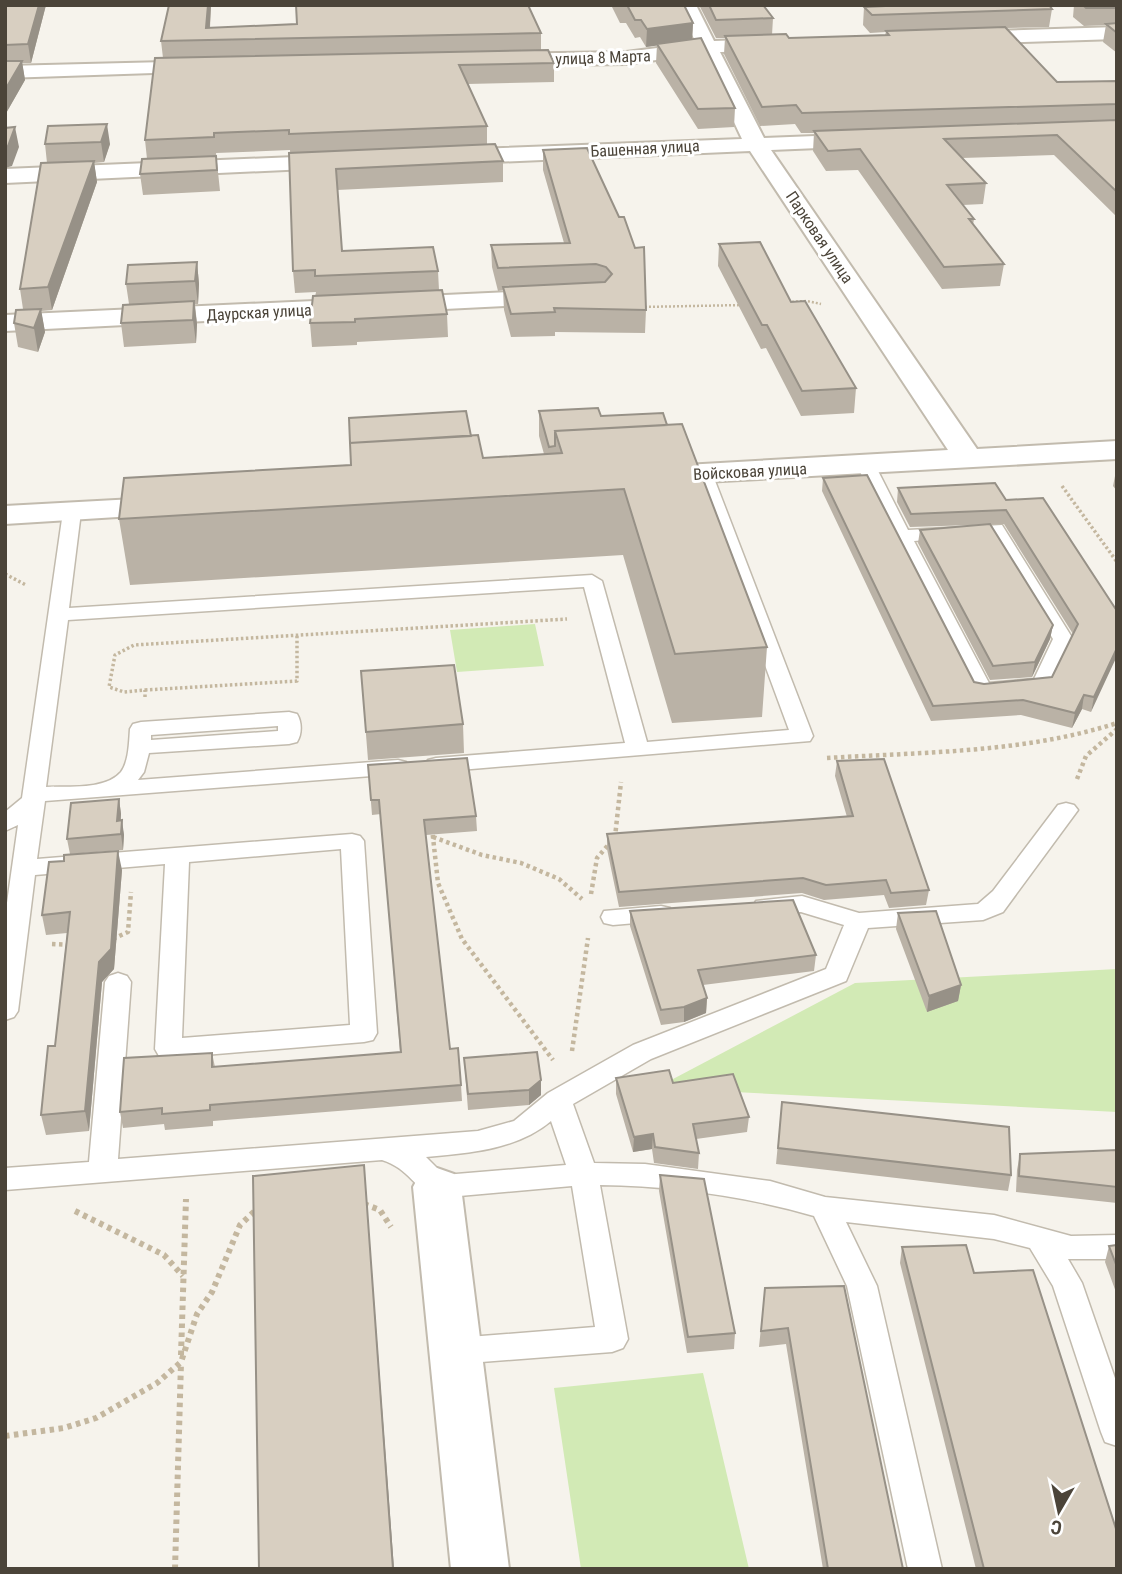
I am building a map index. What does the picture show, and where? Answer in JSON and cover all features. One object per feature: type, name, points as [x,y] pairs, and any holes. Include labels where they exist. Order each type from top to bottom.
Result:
[{"type":"street","name":"Парковая улица","points":[[687,5],[756,144],[970,459]]},
{"type":"street","points":[[940,39],[1117,33]]},
{"type":"street","name":"улица 8 Марта","points":[[474,61],[626,58],[709,47],[790,44]]},
{"type":"street","points":[[5,72],[226,67]]},
{"type":"street","name":"Башенная улица","points":[[422,158],[895,139]]},
{"type":"street","points":[[5,176],[367,161]]},
{"type":"street","name":"Даурская улица","points":[[5,323],[577,297]]},
{"type":"street","name":"Войсковая улица","points":[[628,478],[1117,450]]},
{"type":"street","points":[[5,515],[195,504]]},
{"type":"street","points":[[437,1187],[480,1569]]},
{"type":"lane","points":[[866,465],[902,536],[982,690],[1042,685],[1063,639],[995,529],[902,536]]},
{"type":"lane","points":[[5,824],[34,797],[91,790],[802,736],[703,473]]},
{"type":"lane","points":[[5,1011],[72,512]]},
{"type":"lane","points":[[59,615],[592,581],[638,750]]},
{"type":"lane","points":[[289,719],[289,737],[140,738],[289,719]]},
{"type":"lane","points":[[91,790],[119,785],[130,778],[136,768],[140,738]]},
{"type":"lane","points":[[735,909],[802,904],[858,921],[983,912],[994,906],[1002,897],[1066,810]]},
{"type":"lane","points":[[25,868],[177,855],[352,841],[364,1033],[168,1049],[177,855]]},
{"type":"lane","points":[[602,912],[681,913]]},
{"type":"lane","points":[[5,1179],[497,1139],[524,1128],[558,1100],[642,1052],[837,975],[858,921]]},
{"type":"lane","points":[[103,1171],[118,982]]},
{"type":"lane","points":[[456,1351],[612,1339],[583,1174],[558,1100]]},
{"type":"lane","points":[[374,1149],[409,1159],[422,1168],[437,1187],[583,1174],[645,1175],[769,1192],[825,1208],[994,1227],[1071,1248],[1117,1247]]},
{"type":"lane","points":[[825,1208],[862,1286],[925,1569]]},
{"type":"lane","points":[[1041,1241],[1067,1283],[1117,1432]]},
{"type":"path","points":[[577,297],[612,306],[747,305]]},
{"type":"path","points":[[779,303],[807,301],[828,307]]},
{"type":"path","points":[[1059,481],[1117,562]]},
{"type":"path","points":[[297,635],[297,681],[124,692],[109,687],[113,655],[117,650],[134,645],[538,619],[572,620]]},
{"type":"path","points":[[140,738],[145,690]]},
{"type":"path","points":[[817,759],[1021,745],[1074,737],[1117,723]]},
{"type":"path","points":[[1066,810],[1086,756],[1117,729]]},
{"type":"path","points":[[432,825],[438,883],[462,939],[553,1059],[558,1100]]},
{"type":"path","points":[[433,837],[482,855],[522,863],[559,879],[602,912]]},
{"type":"path","points":[[48,943],[78,943]]},
{"type":"path","points":[[175,1569],[186,1190]]},
{"type":"path","points":[[359,1201],[380,1210],[394,1232]]},
{"type":"path","points":[[5,1436],[64,1428],[96,1418],[158,1382],[181,1362],[197,1314],[212,1292],[240,1225],[255,1209],[266,1203]]},
{"type":"path","points":[[67,1208],[142,1242],[164,1255],[184,1276]]},
{"type":"green space","points":[[535,624],[544,666],[457,672],[450,630]]},
{"type":"green space","points":[[1117,969],[1117,1112],[656,1088],[855,983]]},
{"type":"green space","points":[[703,1373],[749,1569],[581,1569],[554,1388]]},
{"type":"building","points":[[5,5],[39,5],[28,44],[5,45]]},
{"type":"building","points":[[169,5],[208,5],[206,28],[297,24],[296,5],[528,5],[541,33],[161,41]]},
{"type":"building","points":[[627,5],[684,5],[693,23],[647,29],[641,20],[635,20]]},
{"type":"building","points":[[709,5],[763,5],[773,18],[716,20]]},
{"type":"building","points":[[1049,5],[1052,9],[872,15],[864,7]]},
{"type":"building","points":[[1083,5],[1117,5],[1117,8],[1086,8]]},
{"type":"building","points":[[1117,23],[1117,33],[1106,24]]},
{"type":"building","points":[[1005,27],[1057,82],[1117,81],[1117,104],[802,113],[796,105],[762,107],[725,36],[786,34],[789,38],[889,35],[886,31]]},
{"type":"building","points":[[701,38],[735,108],[698,109],[657,44]]},
{"type":"building","points":[[548,50],[554,63],[459,65],[487,126],[289,134],[289,130],[214,133],[214,137],[145,140],[155,58]]},
{"type":"building","points":[[5,61],[22,61],[5,90]]},
{"type":"building","points":[[1117,120],[1117,192],[1057,135],[944,139],[986,183],[947,185],[1004,264],[944,267],[860,149],[828,151],[814,131]]},
{"type":"building","points":[[107,124],[101,142],[45,144],[48,126]]},
{"type":"building","points":[[15,127],[8,146],[5,147],[5,128]]},
{"type":"building","points":[[495,144],[503,161],[336,169],[342,251],[433,247],[438,271],[315,276],[315,270],[293,271],[289,153]]},
{"type":"building","points":[[587,148],[619,217],[624,217],[635,248],[644,247],[646,310],[554,308],[555,312],[511,314],[503,287],[605,282],[612,274],[606,267],[596,264],[498,268],[491,245],[570,243],[543,150]]},
{"type":"building","points":[[216,156],[217,170],[140,174],[142,159]]},
{"type":"building","points":[[94,161],[48,287],[20,289],[41,163]]},
{"type":"building","points":[[760,242],[791,302],[805,301],[856,388],[802,391],[767,325],[762,325],[719,244]]},
{"type":"building","points":[[197,262],[195,281],[126,284],[128,265]]},
{"type":"building","points":[[442,290],[447,314],[310,323],[313,296]]},
{"type":"building","points":[[194,301],[193,320],[121,323],[123,305]]},
{"type":"building","points":[[41,309],[34,328],[14,323],[16,310]]},
{"type":"building","points":[[598,408],[601,416],[663,413],[667,425],[555,431],[555,446],[549,447],[539,411]]},
{"type":"building","points":[[466,411],[471,436],[350,443],[349,418]]},
{"type":"building","points":[[682,424],[767,647],[675,654],[624,489],[119,519],[124,478],[351,465],[350,443],[478,435],[483,458],[562,453],[555,431]]},
{"type":"building","points":[[867,475],[974,682],[984,684],[1052,677],[1078,624],[1006,510],[911,514],[898,488],[995,483],[1006,500],[1043,498],[1117,611],[1117,648],[1094,697],[1084,695],[1075,713],[1023,700],[933,706],[823,478]]},
{"type":"building","points":[[990,524],[1053,625],[1035,662],[993,666],[920,530]]},
{"type":"building","points":[[454,665],[463,724],[366,732],[361,671]]},
{"type":"building","points":[[467,758],[476,816],[424,820],[450,1049],[458,1048],[461,1085],[210,1105],[210,1110],[162,1114],[162,1108],[120,1112],[124,1058],[212,1053],[212,1067],[401,1052],[379,800],[371,800],[368,765]]},
{"type":"building","points":[[884,759],[929,890],[891,893],[886,880],[826,885],[803,878],[619,892],[607,834],[853,816],[837,761]]},
{"type":"building","points":[[119,799],[117,821],[122,820],[121,834],[67,839],[71,803]]},
{"type":"building","points":[[118,851],[111,949],[99,962],[85,1111],[41,1115],[48,1046],[55,1046],[70,912],[42,915],[49,862],[64,861],[64,855]]},
{"type":"building","points":[[793,900],[816,955],[698,970],[707,998],[684,1007],[661,1010],[630,911]]},
{"type":"building","points":[[936,911],[961,985],[929,996],[898,913]]},
{"type":"building","points":[[537,1052],[541,1080],[529,1090],[468,1094],[464,1058]]},
{"type":"building","points":[[669,1070],[673,1083],[733,1074],[749,1117],[693,1124],[699,1153],[655,1147],[653,1134],[634,1137],[616,1078]]},
{"type":"building","points":[[782,1102],[1009,1127],[1011,1175],[778,1148]]},
{"type":"building","points":[[1117,1150],[1117,1187],[1019,1176],[1020,1154]]},
{"type":"building","points":[[364,1165],[393,1569],[259,1569],[253,1176]]},
{"type":"building","points":[[660,1175],[704,1179],[735,1333],[688,1337]]},
{"type":"building","points":[[966,1245],[974,1273],[1033,1270],[1117,1532],[1117,1569],[984,1569],[902,1247]]},
{"type":"building","points":[[1117,1245],[1117,1267],[1109,1246]]},
{"type":"building","points":[[844,1286],[903,1569],[828,1569],[788,1328],[761,1331],[765,1288]]}]
